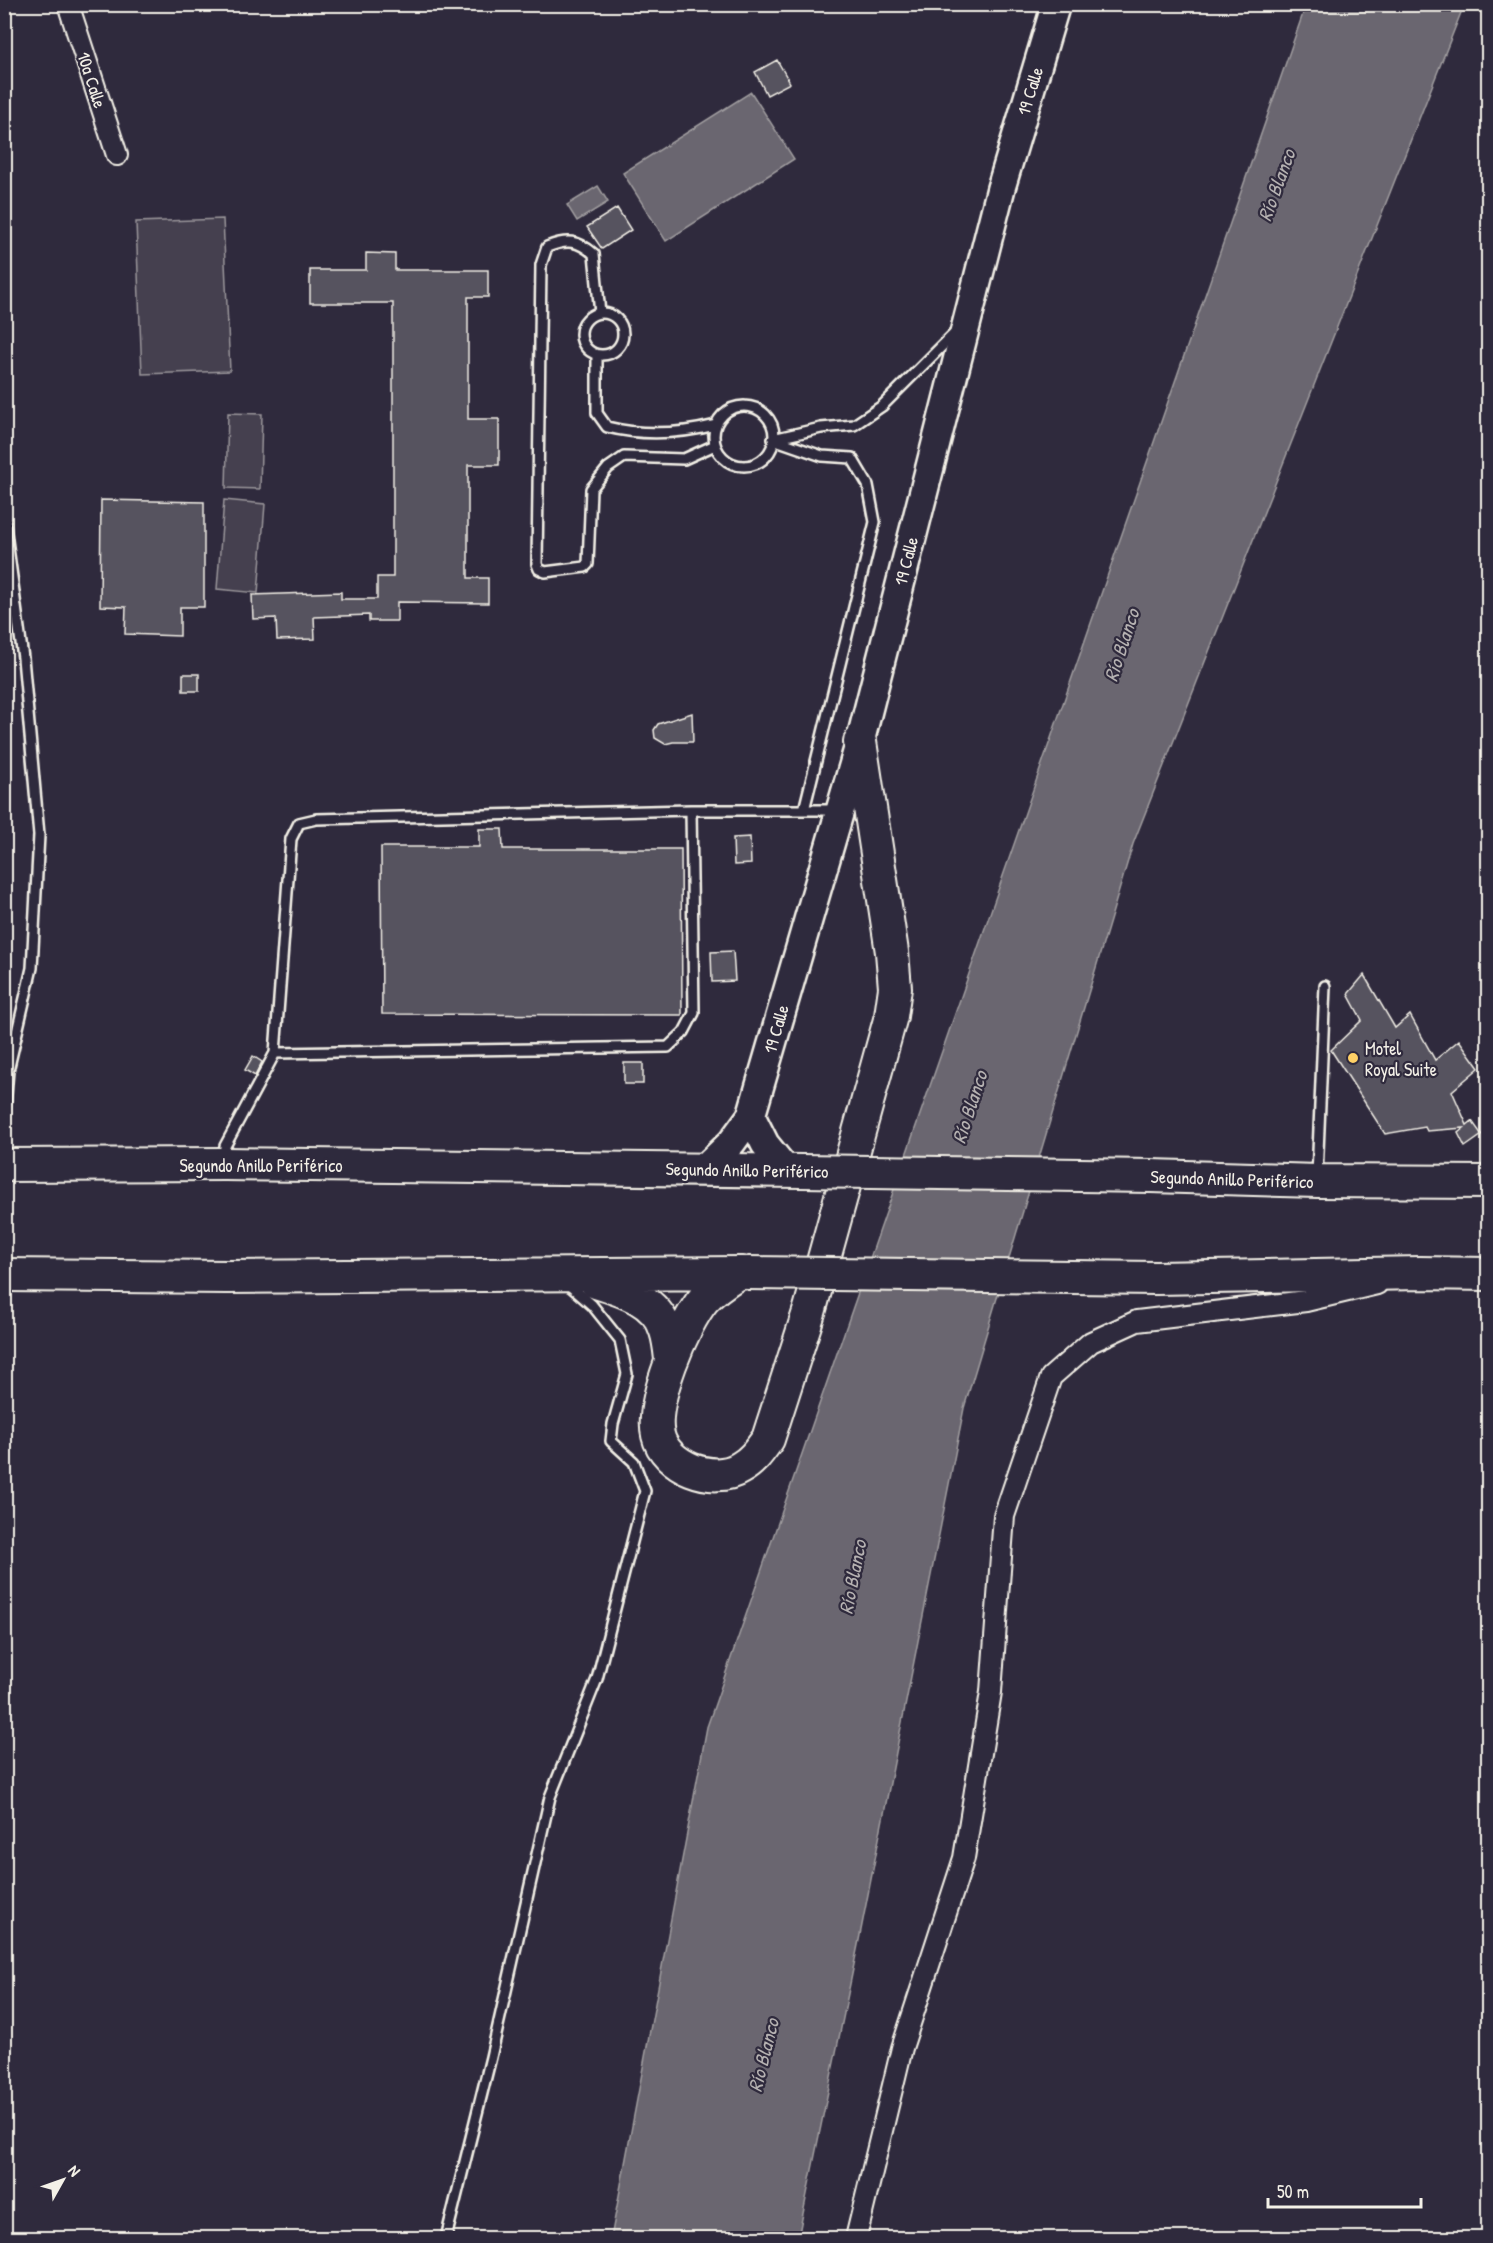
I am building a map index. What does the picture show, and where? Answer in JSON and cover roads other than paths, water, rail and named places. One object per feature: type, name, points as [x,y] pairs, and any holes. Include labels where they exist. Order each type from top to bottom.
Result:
[{"type":"main road","name":"19 Calle","points":[[703,1170],[732,1142],[751,1116],[860,742],[1001,188],[1056,4]]},
{"type":"main road","points":[[742,1273],[717,1287],[703,1300],[693,1315],[671,1359],[656,1411],[658,1435],[665,1451],[678,1463],[695,1472],[716,1474],[738,1470],[756,1457],[768,1439],[810,1309],[891,1016],[895,988],[892,952],[860,742]]},
{"type":"main road","points":[[751,1116],[765,1144],[794,1171]]},
{"type":"main road","name":"Segundo Anillo Periférico","points":[[4,1165],[225,1164],[1488,1182]]},
{"type":"main road","points":[[4,1275],[239,1277],[742,1273],[1156,1278],[1420,1273],[1488,1274]]},
{"type":"main road","points":[[566,1274],[626,1292],[647,1304],[657,1314],[666,1329],[671,1359]]},
{"type":"street","name":"10a Calle","points":[[68,4],[117,155]]},
{"type":"street","points":[[856,2238],[902,2048],[964,1858],[992,1692],[1004,1516],[1052,1377],[1091,1342],[1137,1321],[1306,1302],[1420,1273]]},
{"type":"lane","points":[[600,313],[594,254],[583,244],[560,242],[547,247],[541,265],[537,564],[539,569],[545,572],[585,567],[588,564],[591,489],[608,468],[624,457],[684,459],[715,445]]},
{"type":"lane","points":[[600,313],[613,315],[620,322],[623,336],[615,350],[597,355],[583,344],[580,335],[582,326],[587,318],[600,313]]},
{"type":"lane","points":[[773,439],[821,428],[854,426],[882,406],[968,320]]},
{"type":"lane","points":[[597,355],[597,413],[607,427],[624,431],[685,433],[716,425]]},
{"type":"lane","points":[[748,406],[762,412],[769,420],[773,429],[773,439],[765,457],[747,466],[737,465],[720,454],[715,445],[716,425],[720,417],[733,408],[748,406]]},
{"type":"lane","points":[[773,439],[822,456],[852,458],[868,485],[875,522],[804,810]]},
{"type":"lane","points":[[4,518],[23,658],[39,834],[32,968],[6,1071],[4,1119]]},
{"type":"lane","points":[[275,1053],[668,1047],[684,1032],[694,1013],[691,810]]},
{"type":"lane","points":[[225,1164],[225,1146],[275,1053],[291,839],[299,823],[316,819],[691,810],[840,810]]},
{"type":"lane","points":[[1317,1181],[1325,986]]},
{"type":"lane","points":[[446,2238],[491,2057],[550,1797],[597,1679],[645,1491],[634,1462],[611,1441],[613,1424],[627,1374],[620,1340],[566,1274]]},
{"type":"water","name":"Río Blanco","points":[[1306,5],[1464,5],[1133,844],[964,1408],[798,2238],[611,2238],[707,1727]]},
{"type":"water","points":[[751,92],[794,159],[666,241],[623,173]]},
{"type":"water","points":[[598,186],[608,202],[577,221],[567,205]]},
{"type":"place","name":"Motel Royal Suite","points":[[1353,1058]]}]
